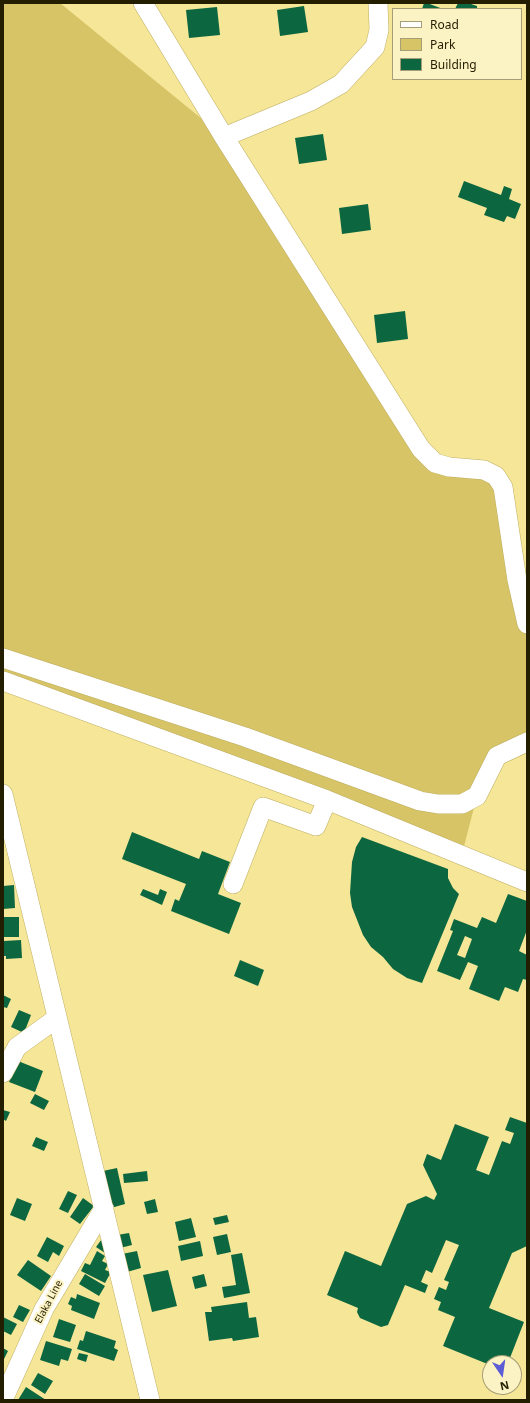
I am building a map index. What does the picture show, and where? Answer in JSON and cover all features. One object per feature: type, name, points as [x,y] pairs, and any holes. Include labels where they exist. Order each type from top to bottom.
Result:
[{"type":"street","points":[[143,3],[224,137],[421,449],[435,463],[449,467],[484,470],[496,476],[503,487],[517,580],[527,624]]},
{"type":"street","points":[[224,137],[311,100],[341,84],[375,47],[379,30],[378,3]]},
{"type":"street","points":[[3,658],[245,737],[420,801],[438,804],[462,804],[477,796],[497,756],[527,742]]},
{"type":"street","points":[[3,681],[327,800],[527,882]]},
{"type":"street","points":[[3,794],[150,1400]]},
{"type":"street","points":[[233,884],[263,807],[316,826],[327,800]]},
{"type":"street","points":[[3,1073],[10,1043],[57,1018]]},
{"type":"street","name":"Elaka Line","points":[[3,1400],[44,1308],[104,1208]]},
{"type":"green space","points":[[3,3],[60,3],[224,137],[421,449],[496,476],[527,624],[527,742],[497,756],[477,796],[462,854],[3,681]]},
{"type":"building","points":[[424,3],[427,3],[440,8],[422,8]]},
{"type":"building","points":[[458,3],[468,3],[477,6],[477,8],[456,8]]},
{"type":"building","points":[[304,6],[308,32],[280,36],[277,10]]},
{"type":"building","points":[[217,7],[220,35],[189,38],[186,10]]},
{"type":"building","points":[[323,134],[327,160],[299,164],[295,138]]},
{"type":"building","points":[[464,181],[501,195],[504,186],[512,189],[509,199],[521,204],[515,219],[507,216],[504,222],[484,215],[487,208],[458,197]]},
{"type":"building","points":[[368,204],[371,230],[342,234],[339,208]]},
{"type":"building","points":[[405,311],[408,339],[377,343],[374,315]]},
{"type":"building","points":[[132,832],[199,859],[202,851],[230,862],[218,894],[241,903],[229,934],[171,911],[175,899],[179,901],[186,884],[122,859]]},
{"type":"building","points":[[362,837],[448,869],[448,878],[453,888],[459,894],[422,983],[407,978],[393,969],[383,957],[371,947],[363,935],[352,907],[350,893],[352,862],[356,847]]},
{"type":"building","points":[[14,885],[15,908],[3,909],[3,886]]},
{"type":"building","points":[[143,889],[158,895],[160,889],[167,892],[162,905],[140,895]]},
{"type":"building","points":[[508,894],[527,901],[527,930],[519,951],[527,955],[527,980],[523,979],[518,992],[505,987],[499,1001],[469,989],[478,966],[468,962],[460,980],[437,971],[453,931],[450,930],[454,919],[477,928],[482,917],[496,923]],"holes":[[[465,936],[472,939],[465,958],[457,955]]]},
{"type":"building","points":[[3,917],[19,917],[19,937],[3,937]]},
{"type":"building","points":[[21,940],[22,958],[6,959],[6,956],[3,956],[4,941]]},
{"type":"building","points":[[240,960],[264,970],[258,986],[234,976]]},
{"type":"building","points":[[3,995],[11,999],[7,1008],[3,1007]]},
{"type":"building","points":[[19,1010],[31,1015],[24,1033],[11,1027]]},
{"type":"building","points":[[18,1061],[43,1071],[35,1092],[9,1082]]},
{"type":"building","points":[[35,1094],[49,1101],[44,1110],[30,1103]]},
{"type":"building","points":[[3,1110],[10,1112],[6,1121],[3,1119]]},
{"type":"building","points":[[510,1117],[527,1123],[527,1246],[512,1253],[489,1308],[524,1322],[511,1355],[482,1355],[482,1362],[443,1346],[455,1317],[438,1310],[441,1302],[434,1299],[439,1287],[446,1290],[449,1282],[444,1280],[459,1245],[446,1240],[432,1273],[426,1270],[421,1282],[428,1285],[425,1293],[405,1285],[388,1325],[381,1327],[360,1318],[357,1312],[358,1308],[327,1295],[345,1251],[381,1266],[407,1204],[426,1196],[434,1200],[437,1194],[423,1165],[427,1154],[441,1160],[455,1124],[489,1137],[476,1170],[489,1175],[502,1141],[510,1144],[514,1133],[505,1130]]},
{"type":"building","points":[[36,1137],[48,1142],[44,1151],[32,1146]]},
{"type":"building","points":[[117,1168],[125,1204],[111,1208],[103,1171]]},
{"type":"building","points":[[147,1171],[148,1181],[124,1183],[123,1174]]},
{"type":"building","points":[[68,1191],[77,1195],[68,1213],[59,1209]]},
{"type":"building","points":[[17,1198],[32,1204],[25,1221],[10,1215]]},
{"type":"building","points":[[83,1198],[94,1206],[80,1224],[70,1217]]},
{"type":"building","points":[[155,1199],[158,1212],[147,1214],[144,1202]]},
{"type":"building","points":[[227,1215],[229,1222],[215,1225],[213,1218]]},
{"type":"building","points":[[191,1218],[196,1237],[179,1241],[175,1222]]},
{"type":"building","points":[[129,1233],[132,1245],[120,1248],[117,1235]]},
{"type":"building","points":[[227,1234],[231,1252],[217,1255],[213,1237]]},
{"type":"building","points":[[104,1236],[105,1253],[96,1247]]},
{"type":"building","points":[[47,1237],[64,1246],[59,1256],[53,1252],[48,1262],[37,1256]]},
{"type":"building","points":[[200,1241],[203,1256],[181,1261],[178,1246]]},
{"type":"building","points":[[97,1251],[105,1256],[102,1261],[108,1264],[105,1270],[111,1272],[105,1283],[81,1271],[85,1263],[90,1265]]},
{"type":"building","points":[[137,1251],[141,1268],[127,1272],[122,1254]]},
{"type":"building","points":[[242,1253],[250,1293],[224,1298],[222,1287],[236,1285],[231,1255]]},
{"type":"building","points":[[28,1260],[51,1276],[41,1291],[17,1275]]},
{"type":"building","points":[[168,1270],[177,1306],[152,1312],[143,1275]]},
{"type":"building","points":[[85,1274],[105,1286],[99,1296],[79,1284]]},
{"type":"building","points":[[204,1274],[207,1286],[195,1289],[192,1277]]},
{"type":"building","points":[[77,1294],[100,1303],[94,1319],[71,1310],[72,1306],[68,1304],[71,1297],[76,1299]]},
{"type":"building","points":[[247,1302],[249,1318],[256,1317],[259,1337],[233,1341],[232,1338],[209,1341],[205,1312],[212,1312],[211,1307]]},
{"type":"building","points":[[19,1305],[30,1310],[23,1322],[13,1317]]},
{"type":"building","points":[[3,1317],[17,1324],[11,1335],[3,1331]]},
{"type":"building","points":[[59,1319],[76,1325],[70,1342],[53,1337]]},
{"type":"building","points":[[86,1331],[116,1341],[114,1348],[118,1350],[114,1361],[77,1349],[80,1340],[83,1341]]},
{"type":"building","points":[[46,1341],[72,1349],[68,1361],[61,1359],[59,1366],[40,1360]]},
{"type":"building","points":[[3,1348],[8,1351],[3,1361]]},
{"type":"building","points":[[79,1353],[88,1355],[86,1362],[77,1359]]},
{"type":"building","points":[[38,1373],[53,1381],[45,1394],[31,1385]]},
{"type":"building","points":[[26,1387],[46,1400],[18,1400]]}]
